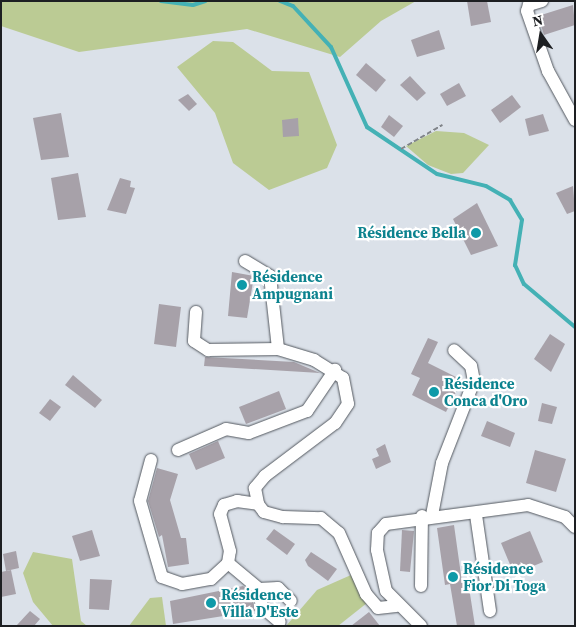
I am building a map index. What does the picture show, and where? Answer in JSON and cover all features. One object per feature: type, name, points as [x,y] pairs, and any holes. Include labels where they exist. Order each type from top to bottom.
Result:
[{"type":"street","points":[[542,1],[529,5],[527,11],[548,70],[575,120]]},
{"type":"street","points":[[245,261],[270,276],[278,350]]},
{"type":"street","points":[[196,312],[194,341],[208,350],[278,350],[314,360],[334,370],[343,378],[348,404],[335,423],[265,476],[255,488],[258,504],[264,512],[283,517],[321,518],[339,533],[366,594],[378,608],[396,606]]},
{"type":"street","points":[[422,586],[427,516],[442,463],[474,381],[472,366],[454,350]]},
{"type":"street","points":[[178,450],[226,429],[248,433],[307,411],[334,370]]},
{"type":"street","points":[[151,460],[140,501],[162,577],[182,584],[210,579],[228,563],[230,551],[220,514],[224,505],[237,501],[258,504]]},
{"type":"street","points":[[412,624],[386,591],[377,550],[378,533],[386,524],[427,516],[476,515],[528,505],[565,517],[575,528]]},
{"type":"street","points":[[476,515],[490,611]]},
{"type":"street","points":[[228,563],[259,589],[262,607],[280,622]]},
{"type":"street","points":[[259,589],[278,588],[291,601]]},
{"type":"path","points":[[401,150],[442,124]]},
{"type":"green space","points":[[1,1],[416,1],[381,21],[340,57],[247,29],[79,52],[1,26]]},
{"type":"green space","points":[[213,41],[233,42],[272,71],[309,72],[337,145],[327,168],[269,190],[233,163],[215,113],[177,67]]},
{"type":"green space","points":[[436,131],[464,133],[489,145],[463,173],[451,174],[428,165],[406,146]]},
{"type":"green space","points":[[33,552],[72,559],[81,621],[87,626],[53,626],[33,602],[23,573]]},
{"type":"green space","points":[[351,575],[367,603],[338,626],[286,626],[317,590]]},
{"type":"green space","points":[[162,597],[166,626],[129,626],[150,598]]},
{"type":"building","points":[[467,1],[487,1],[491,22],[471,26]]},
{"type":"building","points":[[573,5],[575,25],[544,35],[538,16]]},
{"type":"building","points":[[439,30],[445,49],[417,57],[411,40]]},
{"type":"building","points":[[366,63],[386,80],[376,92],[356,75]]},
{"type":"building","points":[[410,76],[426,93],[417,101],[400,85]]},
{"type":"building","points":[[459,83],[466,96],[447,106],[440,94]]},
{"type":"building","points":[[188,94],[197,104],[189,111],[178,100]]},
{"type":"building","points":[[512,95],[521,107],[500,123],[491,110]]},
{"type":"building","points":[[61,113],[69,157],[41,160],[33,118]]},
{"type":"building","points":[[543,114],[549,131],[529,136],[525,119]]},
{"type":"building","points":[[389,115],[403,126],[394,137],[381,127]]},
{"type":"building","points":[[298,118],[299,136],[283,137],[282,120]]},
{"type":"building","points":[[78,173],[86,217],[58,220],[51,178]]},
{"type":"building","points":[[120,178],[131,181],[130,187],[135,188],[126,214],[107,210]]},
{"type":"building","points":[[573,186],[575,211],[567,214],[556,193]]},
{"type":"building","name":"Résidence Bella","points":[[477,203],[498,246],[471,255],[453,219]]},
{"type":"building","name":"Résidence Ampugnani","points":[[232,272],[254,276],[247,318],[228,316]]},
{"type":"building","points":[[159,304],[181,307],[176,347],[154,344]]},
{"type":"building","points":[[550,334],[565,344],[551,372],[534,359]]},
{"type":"building","name":"Résidence Conca d'Oro","points":[[428,338],[438,342],[428,363],[462,380],[446,412],[412,395],[420,378],[411,374]]},
{"type":"building","points":[[205,357],[294,362],[320,373],[204,366]]},
{"type":"building","points":[[73,375],[102,400],[95,408],[65,385]]},
{"type":"building","points":[[279,391],[286,409],[246,424],[239,407]]},
{"type":"building","points":[[50,399],[61,407],[50,421],[39,413]]},
{"type":"building","points":[[542,403],[557,407],[552,424],[538,421]]},
{"type":"building","points":[[487,421],[515,433],[510,447],[481,436]]},
{"type":"building","points":[[218,441],[225,458],[196,470],[189,454]]},
{"type":"building","points":[[385,444],[391,462],[376,469],[372,459],[379,456],[376,449]]},
{"type":"building","points":[[535,450],[566,459],[556,492],[526,483]]},
{"type":"building","points":[[157,468],[178,474],[170,500],[181,538],[186,538],[189,564],[168,567],[162,535],[159,537],[148,501]]},
{"type":"building","name":"Résidence Fior Di Toga","points":[[454,525],[462,582],[468,581],[475,626],[457,626],[450,584],[445,585],[437,528]]},
{"type":"building","points":[[274,529],[295,544],[287,555],[266,539]]},
{"type":"building","points":[[92,530],[100,556],[80,561],[72,536]]},
{"type":"building","points":[[402,530],[414,531],[410,572],[400,571]]},
{"type":"building","name":"Résidence Fior Di Toga","points":[[530,531],[543,562],[514,574],[501,543]]},
{"type":"building","points":[[16,551],[19,568],[6,571],[3,554]]},
{"type":"building","points":[[311,552],[337,569],[328,581],[308,566],[305,560]]},
{"type":"building","points":[[11,570],[16,594],[1,597],[1,572]]},
{"type":"building","points":[[90,579],[112,580],[109,610],[89,609]]},
{"type":"building","name":"Résidence Villa D'Este","points":[[243,586],[251,593],[255,611],[173,624],[170,601]]},
{"type":"building","points":[[30,611],[40,619],[34,626],[16,626]]},
{"type":"building","points":[[369,612],[380,626],[351,626]]},
{"type":"waterway","points":[[161,1],[193,5],[205,1]]},
{"type":"waterway","points":[[280,1],[293,6],[331,47],[367,127],[437,174],[486,186],[510,200],[522,220],[515,265],[524,284],[575,327]]},
{"type":"place","name":"Résidence Bella","points":[[476,233]]},
{"type":"place","name":"Résidence Ampugnani","points":[[242,285]]},
{"type":"place","name":"Résidence Conca d'Oro","points":[[434,392]]},
{"type":"place","name":"Résidence Fior Di Toga","points":[[453,577]]},
{"type":"place","name":"Résidence Villa D'Este","points":[[211,603]]}]
